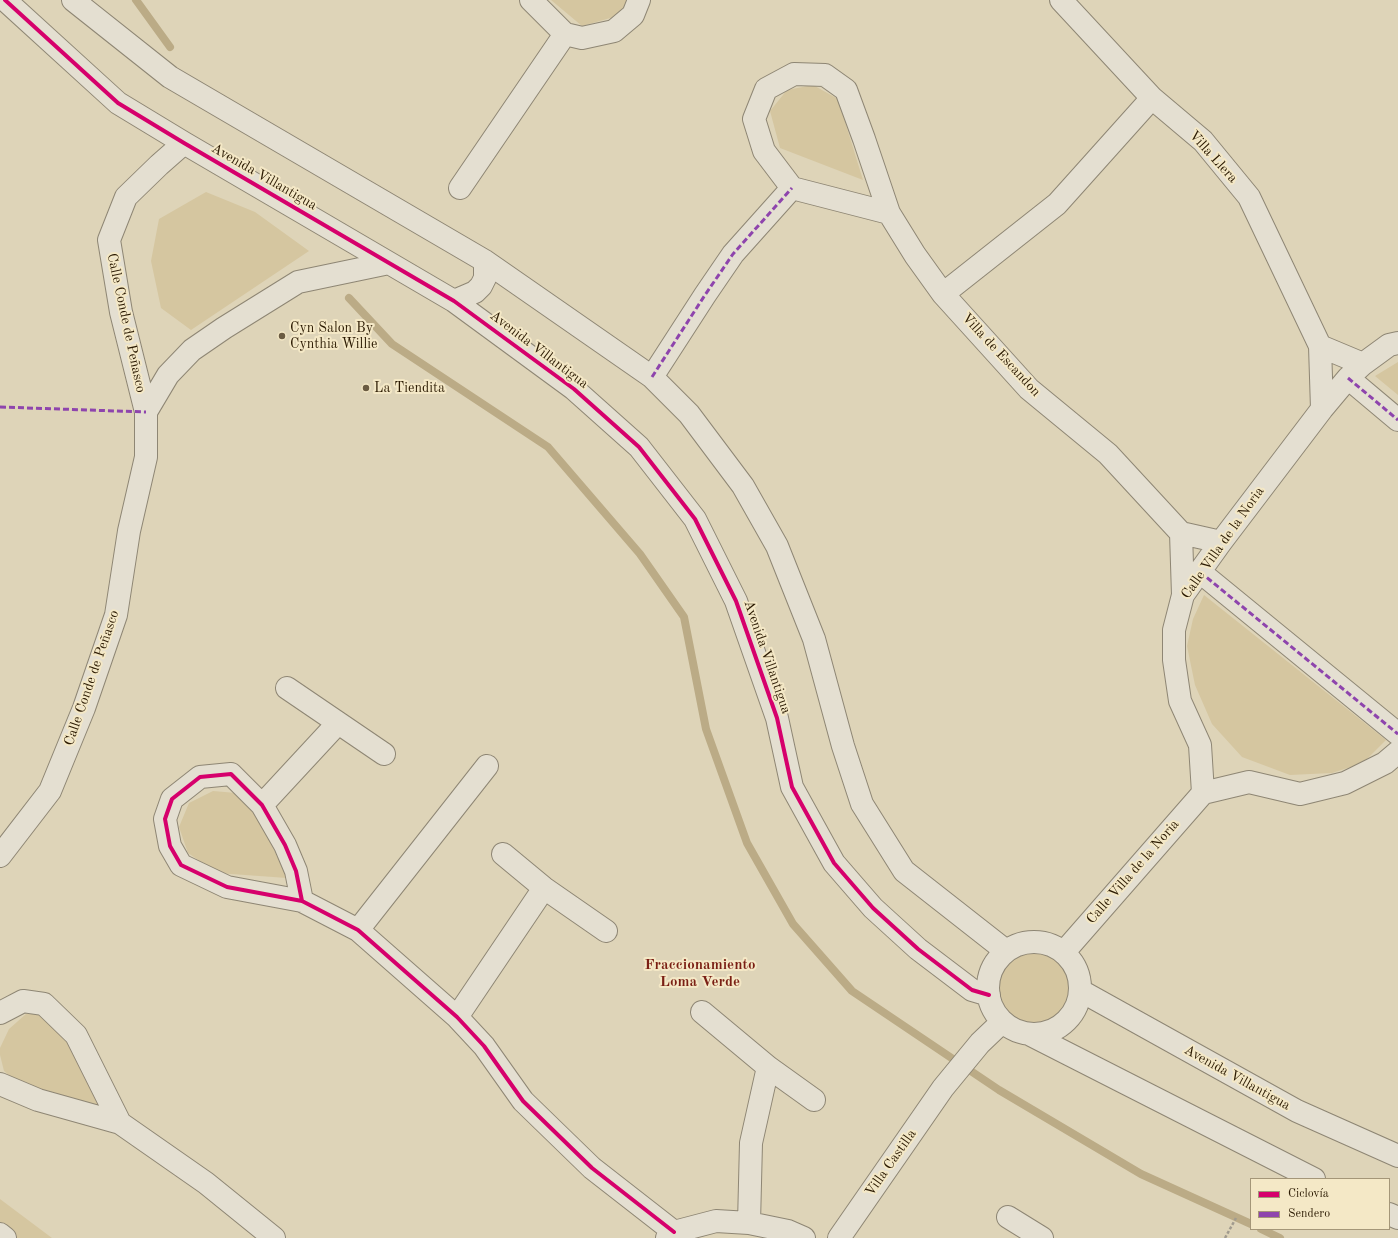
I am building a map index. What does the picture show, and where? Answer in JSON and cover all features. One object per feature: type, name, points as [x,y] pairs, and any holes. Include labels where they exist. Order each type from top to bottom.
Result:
[{"type":"street","name":"Avenida Villantigua","points":[[5,0],[118,103],[454,301],[574,389],[640,447],[694,519],[736,601],[777,718],[792,787],[834,863],[873,908],[918,949],[972,990],[989,995]]},
{"type":"street","points":[[73,0],[170,77],[485,261],[652,377],[689,414],[743,486],[777,546],[814,639],[843,746],[862,804],[904,870],[1006,951]]},
{"type":"street","points":[[531,0],[565,34],[582,38],[614,31],[633,15],[639,0]]},
{"type":"street","name":"Villa Llera","points":[[1061,0],[1152,98],[1203,141],[1249,197],[1320,346],[1322,409]]},
{"type":"street","points":[[460,188],[565,34]]},
{"type":"street","name":"Villa de Escandon","points":[[792,188],[764,151],[754,119],[766,88],[794,74],[825,75],[846,90],[889,213],[915,255],[943,294],[1029,389],[1108,454],[1181,533]]},
{"type":"street","points":[[943,294],[1056,204],[1152,98]]},
{"type":"street","name":"Calle Conde de Peñasco","points":[[0,856],[50,791],[84,708],[116,615],[129,532],[146,457],[146,412],[121,312],[109,240],[126,197],[159,164],[184,143]]},
{"type":"street","points":[[652,377],[704,295],[733,254],[792,188],[889,213]]},
{"type":"street","points":[[454,301],[475,292],[481,286],[485,278],[485,261]]},
{"type":"street","name":"Calle Conde de Peñasco","points":[[146,412],[168,375],[192,350],[224,328],[298,282],[389,263]]},
{"type":"street","name":"Calle Villa de la Noria","points":[[1064,952],[1203,793],[1200,746],[1180,701],[1174,660],[1174,630],[1183,595],[1220,542],[1322,409],[1356,371],[1389,345],[1398,343]]},
{"type":"street","points":[[1320,346],[1356,371],[1398,420]]},
{"type":"street","points":[[1183,595],[1181,533],[1220,542]]},
{"type":"street","points":[[1200,572],[1398,734]]},
{"type":"street","points":[[287,688],[384,754]]},
{"type":"street","points":[[262,805],[338,723]]},
{"type":"street","points":[[1203,793],[1249,782],[1300,794],[1345,783],[1385,763],[1398,752]]},
{"type":"street","points":[[358,930],[487,766]]},
{"type":"street","points":[[302,901],[296,871],[285,845],[262,805],[231,774],[200,777],[172,799],[165,819],[170,846],[181,865],[226,887],[302,901],[358,930],[457,1016],[484,1046],[523,1101],[592,1168],[670,1235],[716,1220],[749,1223],[788,1232],[804,1238]]},
{"type":"street","points":[[503,854],[544,888],[606,931]]},
{"type":"street","points":[[457,1016],[544,888]]},
{"type":"street","points":[[1029,1034],[1044,1033],[1058,1028],[1070,1019],[1077,1006],[1081,991],[1080,977],[1074,963],[1064,952],[1046,942],[1025,942],[1006,951],[997,960],[991,970],[988,983],[989,995],[993,1009],[1002,1022],[1015,1030],[1029,1034],[1312,1178]]},
{"type":"street","name":"Avenida Villantigua","points":[[1081,991],[1296,1111],[1398,1156]]},
{"type":"street","points":[[0,1013],[23,1001],[44,1004],[76,1035],[120,1123]]},
{"type":"street","points":[[702,1012],[768,1067],[814,1100]]},
{"type":"street","name":"Villa Castilla","points":[[839,1238],[943,1088],[980,1043],[1002,1022]]},
{"type":"street","points":[[749,1223],[751,1143],[768,1067]]},
{"type":"street","points":[[0,1084],[38,1100],[120,1123],[206,1183],[274,1238]]},
{"type":"street","points":[[1008,1216],[1042,1238]]},
{"type":"street","points":[[0,1234],[5,1238]]},
{"type":"path","points":[[1225,1238],[1236,1218]]},
{"type":"shaded area","points":[[551,0],[629,0],[621,15],[582,26]]},
{"type":"shaded area","points":[[813,85],[838,99],[863,180],[780,148],[770,111],[787,90]]},
{"type":"shaded area","points":[[206,192],[255,212],[309,251],[191,330],[161,308],[151,261],[159,219]]},
{"type":"shaded area","points":[[1398,362],[1398,395],[1375,376]]},
{"type":"shaded area","points":[[1204,595],[1386,740],[1363,763],[1332,773],[1290,775],[1242,757],[1212,724],[1195,685],[1187,646],[1193,619]]},
{"type":"shaded area","points":[[213,791],[236,793],[255,809],[287,878],[217,873],[188,853],[179,827],[189,803]]},
{"type":"shaded area","points":[[1028,952],[1042,952],[1056,958],[1066,968],[1072,982],[1072,996],[1066,1010],[1056,1020],[1042,1026],[1028,1026],[1014,1020],[1004,1010],[998,996],[998,982],[1004,968],[1014,958]]},
{"type":"shaded area","points":[[26,1014],[44,1014],[67,1041],[103,1107],[18,1083],[4,1071],[0,1048],[9,1029]]},
{"type":"shaded area","points":[[0,1199],[52,1238],[0,1238]]},
{"type":"waterway","points":[[136,0],[170,47]]},
{"type":"waterway","points":[[349,298],[392,344],[548,447],[640,554],[684,617],[706,729],[747,843],[793,924],[852,991],[999,1090],[1141,1174],[1250,1224]]},
{"type":"waterway","points":[[1263,1230],[1280,1238]]},
{"type":"marked path","points":[[652,377],[733,254],[792,188]]},
{"type":"marked path","points":[[1348,378],[1398,420]]},
{"type":"marked path","points":[[0,407],[146,412]]},
{"type":"marked path","points":[[1200,572],[1398,734]]},
{"type":"cycle path","points":[[5,0],[118,103],[454,301],[574,389],[639,447],[695,519],[736,601],[777,718],[792,787],[834,863],[873,908],[918,949],[972,990],[989,995]]},
{"type":"cycle path","points":[[302,901],[296,871],[285,845],[262,805],[231,774],[200,777],[172,799],[165,819],[170,846],[181,865],[227,887],[302,901],[358,930],[457,1017],[484,1046],[523,1101],[592,1168],[674,1232]]},
{"type":"place","name":"Cyn Salon By Cynthia Willie","points":[[282,336]]},
{"type":"place","name":"La Tiendita","points":[[366,388]]},
{"type":"district","name":"Fraccionamiento Loma Verde","points":[[700,974]]}]
